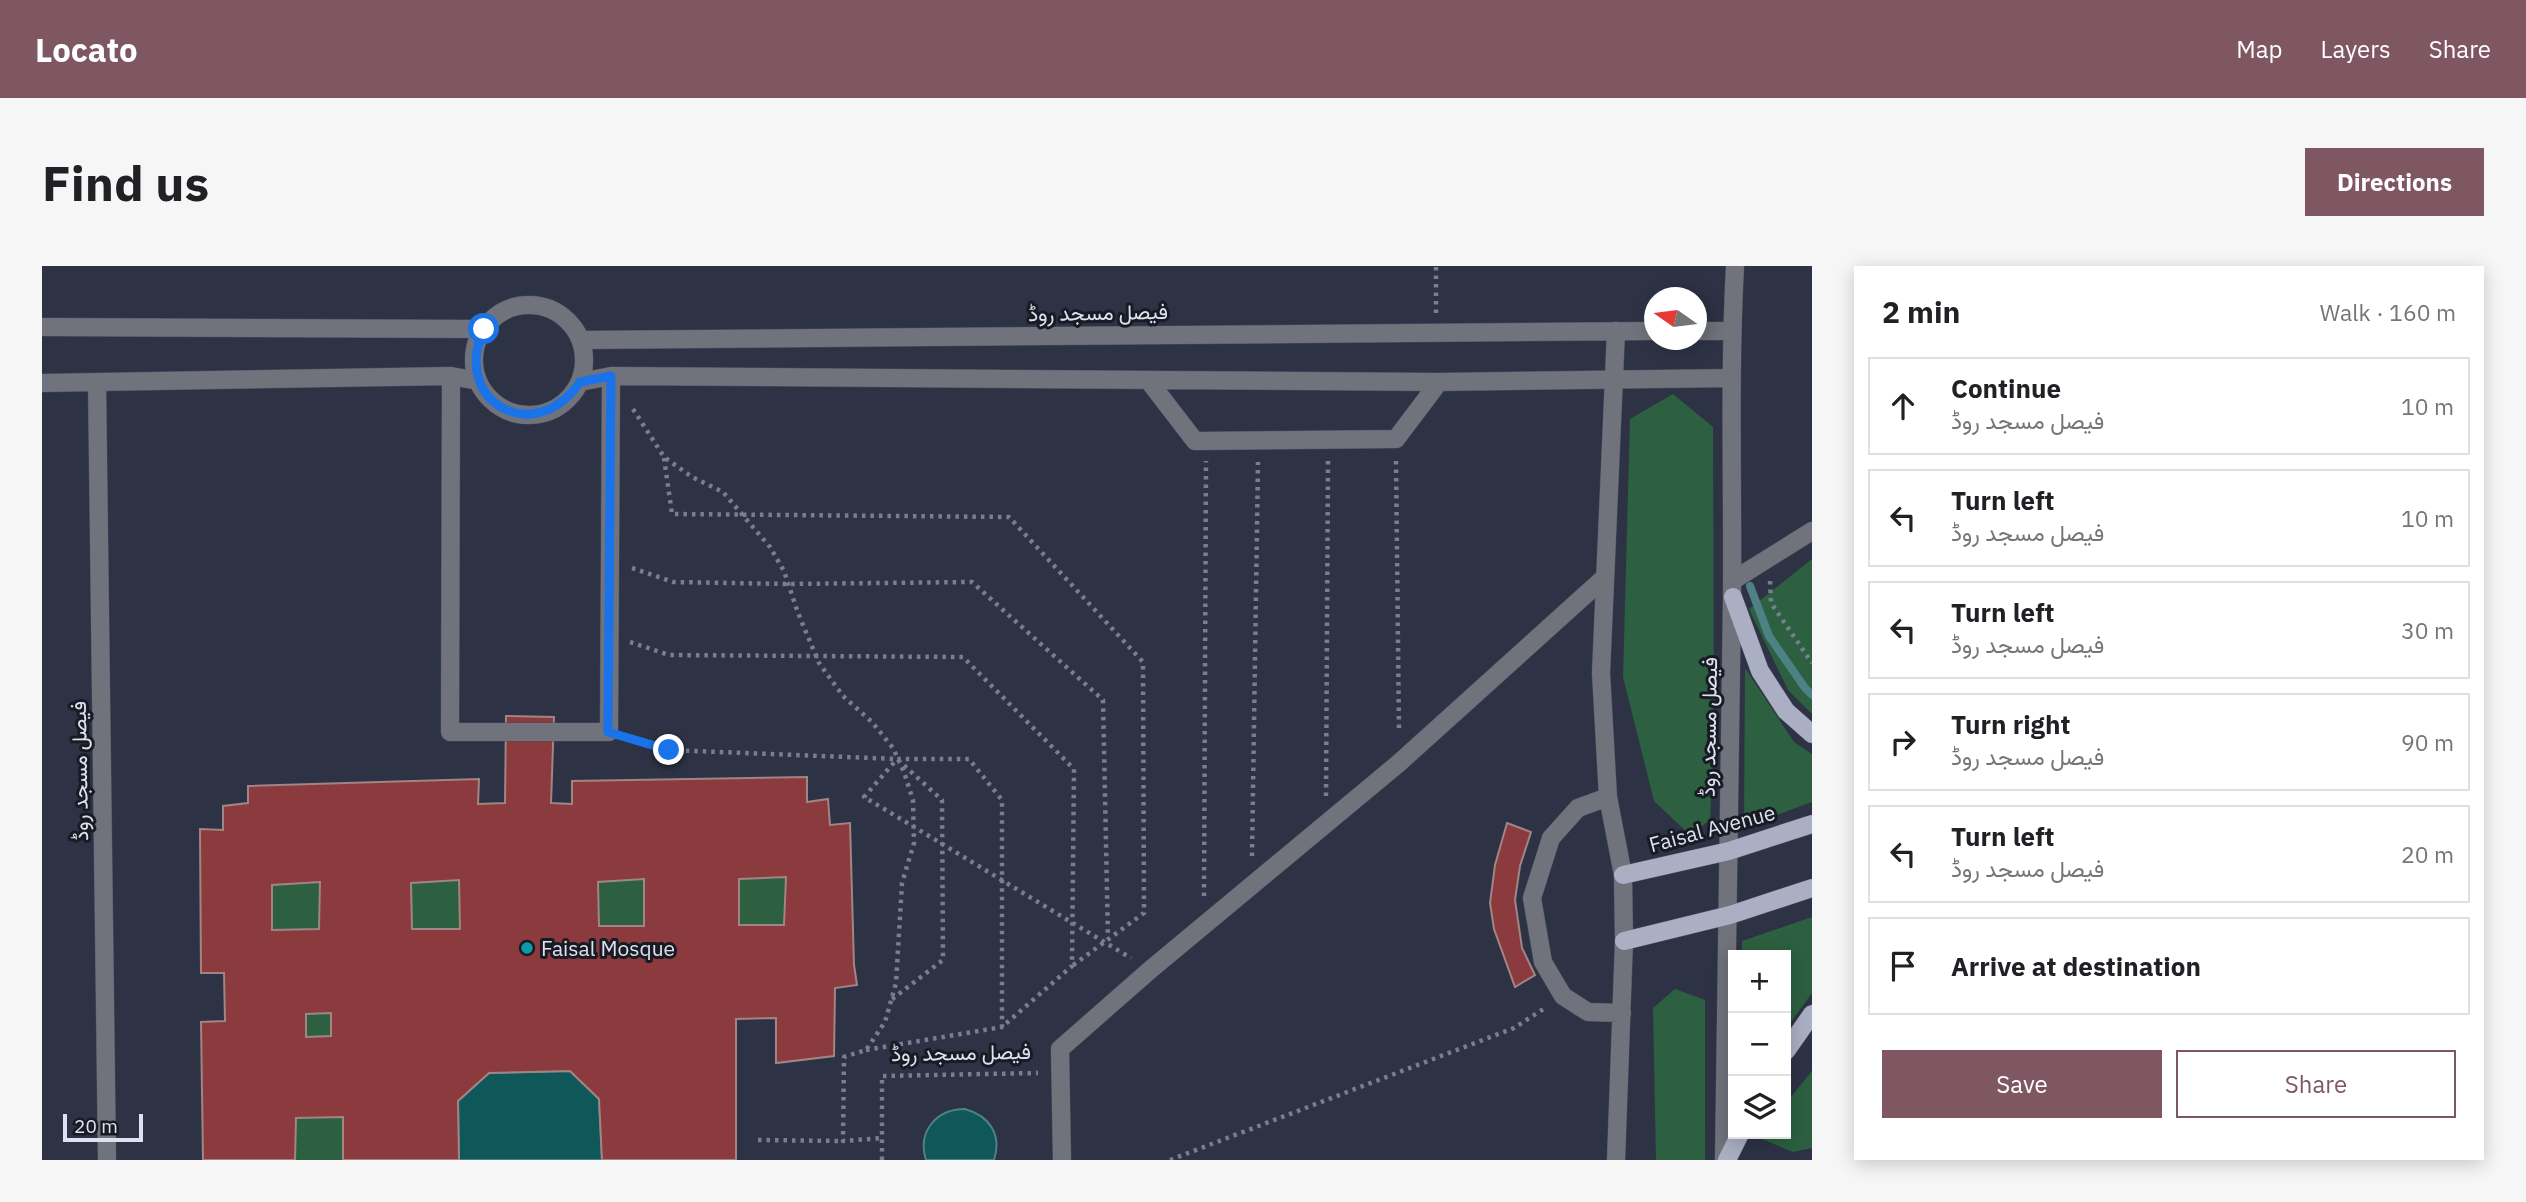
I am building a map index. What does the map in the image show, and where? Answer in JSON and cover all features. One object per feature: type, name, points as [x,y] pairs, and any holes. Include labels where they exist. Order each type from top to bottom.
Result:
[{"type":"main road","points":[[1732,589],[1760,671],[1786,711],[1812,734]]},
{"type":"main road","name":"Faisal Avenue","points":[[1623,874],[1728,850],[1812,824]]},
{"type":"main road","points":[[1624,940],[1730,915],[1812,888]]},
{"type":"main road","points":[[1791,1044],[1812,1014]]},
{"type":"main road","points":[[1725,1160],[1737,1139]]},
{"type":"street","name":"فیصل مسجد روڈ","points":[[1725,1160],[1730,915],[1728,850],[1732,589],[1731,331],[1735,266]]},
{"type":"street","points":[[527,305],[544,307],[560,314],[572,325],[581,340],[583,369],[580,382],[569,398],[555,409],[537,414],[519,414],[502,408],[488,396],[478,381],[474,363],[476,345],[484,329],[495,317],[510,308],[527,305]]},
{"type":"street","points":[[42,327],[484,329]]},
{"type":"street","points":[[1616,331],[1601,673],[1608,797],[1623,874],[1624,940],[1616,1160]]},
{"type":"street","name":"فیصل مسجد روڈ","points":[[581,340],[1644,331]]},
{"type":"street","points":[[1707,331],[1731,331]]},
{"type":"street","points":[[42,383],[451,376],[478,381]]},
{"type":"street","points":[[451,376],[450,732],[608,732],[611,376]]},
{"type":"street","points":[[580,382],[611,376],[1439,382],[1732,378]]},
{"type":"street","points":[[1148,380],[1195,441],[1396,439],[1439,382]]},
{"type":"street","name":"فیصل مسجد روڈ","points":[[97,382],[107,1160]]},
{"type":"street","points":[[1732,589],[1768,559],[1812,531]]},
{"type":"street","points":[[1203,925],[1399,763],[1605,577]]},
{"type":"street","points":[[1608,797],[1578,808],[1551,838],[1532,898],[1544,962],[1563,996],[1588,1012],[1622,1013]]},
{"type":"street","name":"فیصل مسجد روڈ","points":[[1062,1160],[1060,1049],[1203,925]]},
{"type":"path","points":[[1435,331],[1436,266]]},
{"type":"path","name":"فیصل مسجد روڈ","points":[[611,376],[664,457],[692,477],[723,492],[770,547],[784,570],[816,656],[843,696],[872,722],[893,748],[913,800],[914,844],[902,883],[896,983],[885,1022],[866,1049]]},
{"type":"path","points":[[1326,823],[1328,439]]},
{"type":"path","points":[[1396,439],[1399,763]]},
{"type":"path","points":[[1252,886],[1258,440]]},
{"type":"path","points":[[1203,925],[1206,441]]},
{"type":"path","name":"فیصل مسجد روڈ","points":[[664,457],[672,514],[1009,517],[1143,663],[1143,913],[1072,966],[1002,1027],[866,1049],[844,1057],[844,1140]]},
{"type":"path","points":[[1768,559],[1771,603],[1812,663]]},
{"type":"path","points":[[610,560],[673,582],[972,582],[1103,700],[1106,941]]},
{"type":"path","points":[[609,636],[669,655],[963,657],[1073,769],[1072,966]]},
{"type":"path","name":"فیصل مسجد روڈ","points":[[608,732],[669,750],[897,759],[969,759],[1002,800],[1002,1027]]},
{"type":"path","points":[[897,759],[864,797],[1128,956]]},
{"type":"path","name":"فیصل مسجد روڈ","points":[[891,1001],[943,960],[942,800],[897,759]]},
{"type":"path","points":[[1170,1160],[1514,1028],[1563,996]]},
{"type":"path","name":"فیصل مسجد روڈ","points":[[882,1160],[882,1076],[1060,1073]]},
{"type":"path","points":[[758,1140],[882,1138]]},
{"type":"shaded area","points":[[1673,394],[1713,427],[1714,745],[1710,820],[1690,835],[1654,801],[1623,677],[1630,419]]},
{"type":"shaded area","points":[[1812,559],[1812,714],[1788,690],[1749,609]]},
{"type":"shaded area","points":[[1745,668],[1794,742],[1812,754],[1812,802],[1744,827]]},
{"type":"shaded area","points":[[786,877],[784,925],[739,925],[739,879]]},
{"type":"shaded area","points":[[644,879],[644,926],[599,926],[598,882]]},
{"type":"shaded area","points":[[459,880],[460,929],[412,929],[411,883]]},
{"type":"shaded area","points":[[320,882],[319,929],[272,930],[272,885]]},
{"type":"shaded area","points":[[1812,917],[1812,993],[1791,1022],[1791,950],[1742,950],[1742,941]]},
{"type":"shaded area","points":[[1675,989],[1705,1000],[1705,1160],[1656,1160],[1653,1008]]},
{"type":"shaded area","points":[[331,1013],[331,1036],[306,1037],[306,1014]]},
{"type":"shaded area","points":[[570,1071],[599,1099],[602,1160],[459,1160],[458,1101],[489,1073]]},
{"type":"shaded area","points":[[1812,1071],[1812,1148],[1793,1152],[1762,1139],[1791,1139],[1791,1097]]},
{"type":"shaded area","points":[[965,1109],[981,1116],[992,1128],[996,1142],[994,1160],[926,1160],[924,1140],[931,1124],[945,1113]]},
{"type":"shaded area","points":[[343,1117],[343,1160],[295,1160],[296,1118]]},
{"type":"building","name":"Faisal Mosque","points":[[506,716],[554,717],[551,803],[572,804],[572,781],[807,777],[807,802],[828,799],[830,825],[850,823],[854,965],[857,985],[835,988],[834,1056],[776,1063],[776,1018],[736,1019],[736,1160],[602,1160],[599,1099],[570,1071],[489,1073],[458,1101],[459,1160],[343,1160],[343,1117],[296,1118],[295,1160],[203,1160],[201,1022],[225,1021],[224,973],[201,973],[200,829],[223,830],[223,806],[248,803],[248,786],[479,779],[478,804],[505,803]],"holes":[[[786,877],[784,925],[739,925],[739,879]],[[644,879],[644,926],[599,926],[598,882]],[[459,880],[460,929],[412,929],[411,883]],[[320,882],[319,929],[272,930],[272,885]],[[331,1013],[331,1036],[306,1037],[306,1014]]]},
{"type":"building","points":[[1507,823],[1531,832],[1520,866],[1515,900],[1522,948],[1535,975],[1515,987],[1494,929],[1490,903],[1495,865]]},
{"type":"waterway","points":[[1750,586],[1769,636],[1812,695]]},
{"type":"place","name":"Faisal Mosque","points":[[527,948]]},
{"type":"route","points":[[484,329],[476,345],[474,363],[478,381],[488,396],[502,408],[519,414],[537,414],[555,409],[569,398],[580,382],[611,376],[608,732],[669,750]]}]
